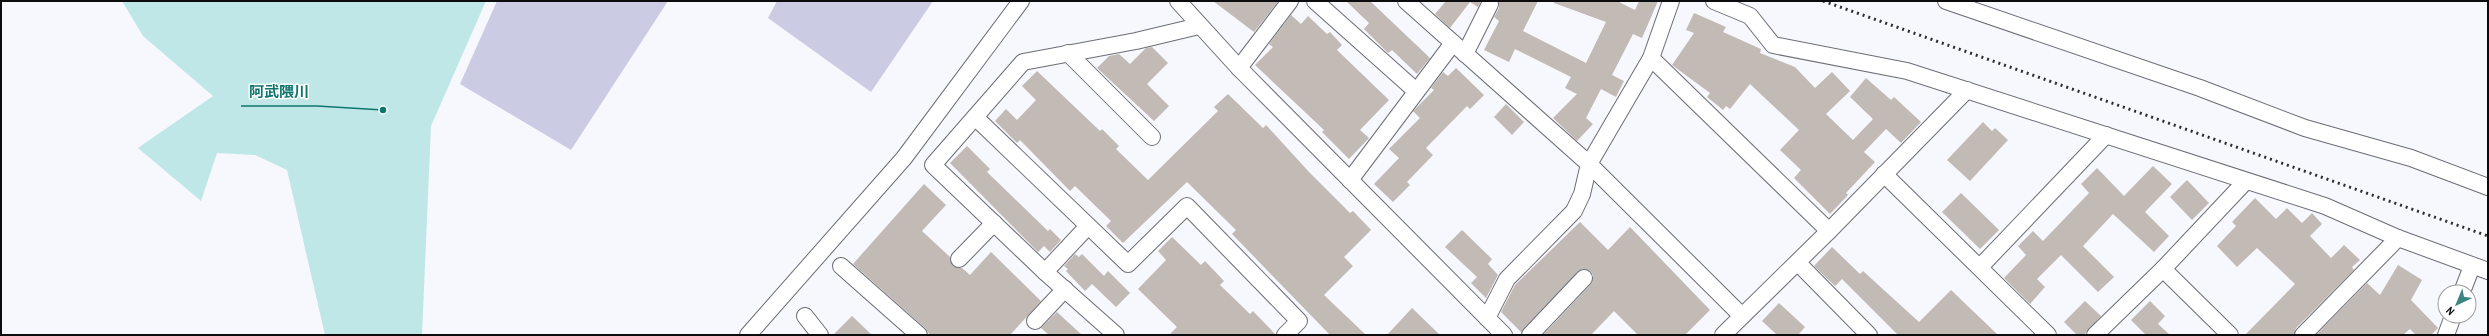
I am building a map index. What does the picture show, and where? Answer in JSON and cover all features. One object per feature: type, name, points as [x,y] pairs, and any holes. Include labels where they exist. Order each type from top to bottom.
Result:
[{"type":"street","points":[[748,335],[904,158],[1021,1]]},
{"type":"street","points":[[1178,1],[1199,26],[1239,68],[1504,335]]},
{"type":"street","points":[[1239,68],[1290,1]]},
{"type":"street","points":[[1315,1],[1416,91]]},
{"type":"street","points":[[1406,1],[1589,164],[1742,316]]},
{"type":"street","points":[[1488,318],[1508,279],[1574,211],[1582,194],[1589,164],[1651,58],[1671,1]]},
{"type":"street","points":[[1714,1],[1750,16],[1773,45],[1907,71],[2246,182],[2325,206],[2398,238],[2488,271]]},
{"type":"street","points":[[1946,1],[2200,88],[2305,128],[2410,158],[2488,187]]},
{"type":"street","points":[[1350,180],[1416,91],[1459,48],[1490,4]]},
{"type":"street","points":[[1116,335],[1045,272],[933,165],[1023,62],[1199,26]]},
{"type":"street","points":[[1068,53],[1152,137]]},
{"type":"street","points":[[1651,58],[1829,231]]},
{"type":"street","points":[[1723,335],[1798,263],[1967,90]]},
{"type":"street","points":[[975,118],[1128,264],[1187,206],[1299,321],[1285,335]]},
{"type":"street","points":[[1980,267],[2106,135]]},
{"type":"street","points":[[1884,174],[2048,335]]},
{"type":"street","points":[[2095,335],[2162,269],[2246,182]]},
{"type":"street","points":[[959,259],[994,223]]},
{"type":"street","points":[[1045,272],[1088,226]]},
{"type":"street","points":[[2303,335],[2398,238]]},
{"type":"street","points":[[1798,263],[1869,335]]},
{"type":"street","points":[[841,266],[912,333]]},
{"type":"street","points":[[2465,284],[2472,266]]},
{"type":"street","points":[[2162,269],[2230,335]]},
{"type":"street","points":[[1530,335],[1584,278]]},
{"type":"street","points":[[1035,321],[1065,289]]},
{"type":"street","points":[[805,316],[820,335]]},
{"type":"street","points":[[2446,335],[2450,324]]},
{"type":"shaded area","points":[[122,1],[486,1],[431,126],[422,335],[325,335],[287,170],[255,155],[217,153],[201,201],[138,148],[213,96],[143,36]]},
{"type":"shaded area","points":[[497,1],[668,1],[571,150],[460,84]]},
{"type":"shaded area","points":[[777,1],[933,1],[871,92],[768,18]]},
{"type":"building","points":[[1213,1],[1277,1],[1278,2],[1254,32]]},
{"type":"building","points":[[1346,1],[1370,1],[1430,58],[1417,74],[1392,50],[1388,53],[1364,29],[1369,23]]},
{"type":"building","points":[[1446,1],[1481,1],[1478,7],[1470,2],[1450,28],[1435,14]]},
{"type":"building","points":[[1499,1],[1538,1],[1523,31],[1586,63],[1606,22],[1554,3],[1554,1],[1617,1],[1635,10],[1639,1],[1658,1],[1642,38],[1633,34],[1612,75],[1624,81],[1616,97],[1601,89],[1586,118],[1593,124],[1577,141],[1553,118],[1577,94],[1565,88],[1571,77],[1515,49],[1509,62],[1484,50],[1499,21],[1494,17],[1499,8]]},
{"type":"building","points":[[1694,13],[1726,27],[1723,32],[1761,49],[1760,53],[1795,67],[1815,88],[1832,72],[1850,91],[1826,114],[1853,140],[1873,119],[1850,97],[1866,78],[1891,100],[1894,97],[1921,122],[1901,143],[1886,129],[1864,152],[1875,162],[1846,193],[1848,195],[1830,214],[1794,178],[1801,170],[1780,150],[1799,130],[1750,84],[1730,109],[1726,106],[1723,110],[1707,97],[1710,93],[1672,65],[1694,33],[1686,30]]},
{"type":"building","points":[[1291,15],[1301,24],[1308,16],[1327,34],[1330,32],[1342,45],[1337,50],[1389,100],[1360,130],[1369,138],[1349,159],[1322,132],[1324,130],[1255,65],[1273,47],[1269,44]]},
{"type":"building","points":[[1152,47],[1168,63],[1147,84],[1169,106],[1154,121],[1097,68],[1109,56],[1119,54],[1130,64],[1146,48]]},
{"type":"building","points":[[1456,68],[1484,95],[1470,109],[1467,106],[1426,148],[1433,155],[1407,182],[1410,185],[1393,202],[1374,184],[1399,158],[1389,149],[1420,118],[1413,111],[1434,90],[1431,88],[1443,72],[1448,76]]},
{"type":"building","points":[[1037,71],[1100,131],[1102,129],[1119,146],[1116,149],[1148,180],[1218,111],[1214,107],[1228,94],[1263,128],[1266,125],[1309,172],[1350,213],[1353,211],[1371,230],[1344,257],[1353,266],[1324,295],[1366,335],[1330,335],[1232,234],[1236,230],[1187,182],[1123,243],[1106,226],[1111,221],[1075,186],[1070,191],[1020,140],[1017,143],[995,121],[1006,109],[1017,120],[1036,100],[1022,86]]},
{"type":"building","points":[[1506,104],[1524,122],[1512,135],[1494,117]]},
{"type":"building","points":[[1983,122],[1992,131],[1995,128],[2008,140],[1970,181],[1947,160]]},
{"type":"building","points":[[967,146],[990,169],[987,172],[1048,231],[1050,229],[1061,240],[1050,252],[1044,246],[1038,252],[950,163]]},
{"type":"building","points":[[2153,166],[2172,184],[2145,212],[2169,236],[2154,252],[2113,214],[2083,246],[2114,277],[2098,292],[2061,255],[2037,279],[2045,287],[2030,304],[2004,278],[2026,255],[2018,246],[2033,231],[2043,241],[2089,193],[2081,184],[2097,168],[2124,196]]},
{"type":"building","points":[[2187,180],[2209,203],[2192,220],[2170,197]]},
{"type":"building","points":[[924,184],[946,205],[922,231],[950,257],[953,266],[962,268],[970,275],[991,252],[1041,301],[1010,335],[930,335],[925,328],[853,264]]},
{"type":"building","points":[[1961,193],[1999,230],[1980,249],[1942,212]]},
{"type":"building","points":[[2255,198],[2276,219],[2287,208],[2302,223],[2312,213],[2322,224],[2310,236],[2331,258],[2344,245],[2360,260],[2352,267],[2354,270],[2296,328],[2294,335],[2245,335],[2295,284],[2257,248],[2237,267],[2217,246],[2236,226],[2232,222]]},
{"type":"building","points":[[1580,222],[1608,250],[1630,227],[1710,310],[1685,335],[1638,335],[1614,311],[1591,335],[1543,335],[1591,284],[1593,275],[1590,271],[1582,269],[1521,332],[1501,312],[1515,285]]},
{"type":"building","points":[[1462,230],[1492,259],[1488,264],[1498,275],[1486,298],[1471,283],[1477,277],[1445,247]]},
{"type":"building","points":[[1172,237],[1201,265],[1205,261],[1224,281],[1220,285],[1250,314],[1253,311],[1276,335],[1169,335],[1177,327],[1138,289],[1166,260],[1158,251]]},
{"type":"building","points":[[1832,247],[1860,274],[1863,271],[1919,322],[1951,290],[1998,335],[1898,335],[1842,279],[1835,286],[1814,266]]},
{"type":"building","points":[[1075,254],[1079,257],[1082,254],[1104,276],[1108,271],[1130,293],[1116,307],[1092,284],[1085,291],[1066,271],[1068,269],[1064,266]]},
{"type":"building","points":[[2398,265],[2422,280],[2411,300],[2438,328],[2431,335],[2416,335],[2410,329],[2403,335],[2316,335],[2367,283],[2380,295]]},
{"type":"building","points":[[2085,301],[2101,316],[2084,335],[2077,335],[2064,322]]},
{"type":"building","points":[[2150,301],[2165,316],[2158,324],[2170,335],[2146,335],[2131,320]]},
{"type":"building","points":[[1779,303],[1805,327],[1798,335],[1777,335],[1762,321]]},
{"type":"building","points":[[1412,308],[1440,335],[1387,335]]},
{"type":"building","points":[[1057,312],[1082,335],[1049,335],[1041,328]]},
{"type":"building","points":[[852,316],[872,335],[833,335]]},
{"type":"railway","points":[[1823,1],[2488,236]]},
{"type":"place","name":"阿武隈川","points":[[383,110]]}]
